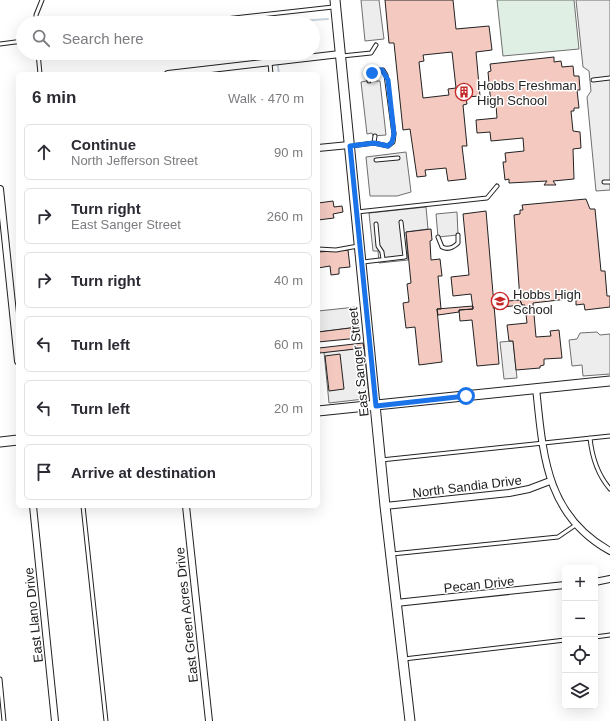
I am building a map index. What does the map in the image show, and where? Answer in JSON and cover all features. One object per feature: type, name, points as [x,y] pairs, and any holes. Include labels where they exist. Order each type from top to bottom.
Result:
[{"type":"main road","name":"East Sanger Street","points":[[335,3],[390,554],[410,721]]},
{"type":"main road","points":[[320,411],[610,381]]},
{"type":"main road","points":[[0,442],[16,440]]},
{"type":"street","points":[[320,57],[340,55]]},
{"type":"street","points":[[185,72],[287,60]]},
{"type":"street","points":[[320,148],[350,145]]},
{"type":"street","points":[[0,190],[16,318]]},
{"type":"street","points":[[536,388],[542,444],[550,481],[560,502],[577,524],[593,540],[610,551]]},
{"type":"street","name":"North Sandia Drive","points":[[385,506],[509,494],[530,490],[550,481]]},
{"type":"street","name":"East Llano Drive","points":[[33,508],[55,721]]},
{"type":"street","name":"East Green Acres Drive","points":[[186,508],[209,721]]},
{"type":"street","points":[[598,582],[610,580]]},
{"type":"street","name":"Pecan Drive","points":[[396,603],[562,585]]},
{"type":"lane","points":[[36,16],[42,0]]},
{"type":"lane","points":[[241,16],[335,3]]},
{"type":"lane","points":[[0,44],[16,43]]},
{"type":"lane","points":[[340,55],[371,53],[376,46]]},
{"type":"lane","points":[[39,60],[40,72]]},
{"type":"lane","points":[[272,72],[276,61]]},
{"type":"lane","points":[[350,145],[374,143],[388,146],[394,134],[386,74],[382,70],[374,71],[369,75],[369,81]]},
{"type":"lane","points":[[593,80],[610,78]]},
{"type":"lane","points":[[374,143],[375,136]]},
{"type":"lane","points":[[376,160],[398,158]]},
{"type":"lane","points":[[604,182],[610,182]]},
{"type":"lane","points":[[356,212],[487,198],[496,186]]},
{"type":"lane","points":[[361,262],[405,257],[402,222]]},
{"type":"lane","points":[[376,224],[378,246],[382,252],[383,260]]},
{"type":"lane","points":[[438,237],[442,247],[445,249],[452,248],[458,243],[458,235]]},
{"type":"lane","points":[[320,249],[336,250],[360,246]]},
{"type":"lane","points":[[381,460],[610,436]]},
{"type":"lane","points":[[590,438],[592,454],[601,479],[610,489]]},
{"type":"lane","points":[[83,508],[106,721]]},
{"type":"lane","points":[[390,554],[558,537],[577,524]]},
{"type":"lane","points":[[598,637],[610,635]]},
{"type":"lane","points":[[402,659],[562,640]]},
{"type":"lane","points":[[0,679],[4,721]]},
{"type":"green space","points":[[497,0],[574,0],[579,49],[503,56]]},
{"type":"shaded area","points":[[361,0],[379,0],[384,39],[365,41]]},
{"type":"shaded area","points":[[576,0],[610,0],[610,190],[596,191],[587,97],[591,91],[589,71],[583,67]]},
{"type":"shaded area","points":[[380,81],[386,135],[373,136],[372,133],[367,134],[361,82]]},
{"type":"shaded area","points":[[406,152],[411,192],[397,196],[370,196],[366,157]]},
{"type":"shaded area","points":[[426,207],[428,229],[406,232],[408,260],[379,263],[378,251],[373,251],[369,213]]},
{"type":"shaded area","points":[[457,212],[458,235],[438,237],[436,214]]},
{"type":"shaded area","points":[[356,307],[358,327],[320,332],[320,311]]},
{"type":"shaded area","points":[[597,332],[600,335],[610,334],[610,374],[583,376],[582,365],[572,366],[569,340],[577,339],[580,333]]},
{"type":"shaded area","points":[[513,341],[517,378],[504,379],[500,342]]},
{"type":"shaded area","points":[[364,348],[369,397],[364,399],[329,403],[324,352]]},
{"type":"building","name":"Hobbs Freshman High School","points":[[385,0],[453,0],[456,29],[489,26],[492,50],[476,52],[480,96],[466,97],[467,104],[463,105],[467,146],[462,146],[466,179],[448,181],[446,168],[425,170],[426,176],[417,177],[410,129],[403,130],[394,43],[389,43]],"holes":[[[452,52],[456,88],[448,89],[449,95],[423,98],[419,62],[424,61],[423,55]]]},
{"type":"building","points":[[554,57],[554,62],[561,61],[562,67],[573,66],[574,76],[579,76],[580,90],[577,90],[579,108],[574,108],[574,111],[571,111],[573,131],[580,132],[581,148],[573,149],[574,179],[553,181],[556,185],[544,185],[547,181],[509,183],[509,179],[505,180],[503,162],[506,162],[505,153],[524,151],[523,138],[491,141],[490,132],[477,133],[476,120],[497,118],[496,105],[491,105],[488,72],[491,71],[490,64]]},
{"type":"building","name":"Hobbs High School","points":[[586,199],[590,209],[595,209],[601,271],[605,271],[607,296],[610,296],[610,307],[585,310],[584,304],[576,305],[576,298],[533,303],[536,337],[551,336],[550,331],[559,330],[562,358],[544,359],[544,365],[540,366],[540,368],[516,370],[513,341],[509,341],[507,325],[527,323],[525,305],[522,305],[520,300],[514,215],[520,214],[520,210],[523,210],[522,205]]},
{"type":"building","points":[[333,201],[334,207],[342,206],[343,212],[333,214],[334,218],[320,220],[320,203]]},
{"type":"building","points":[[486,211],[499,364],[477,366],[472,320],[460,321],[459,310],[473,309],[471,294],[453,296],[451,277],[469,275],[463,214]]},
{"type":"building","points":[[431,229],[431,260],[440,259],[442,276],[438,276],[441,309],[437,309],[442,362],[419,365],[415,327],[406,328],[403,303],[409,302],[407,284],[411,283],[406,232]]},
{"type":"building","points":[[348,250],[350,267],[339,268],[339,274],[331,275],[330,266],[320,268],[320,252]]},
{"type":"building","points":[[520,300],[522,305],[493,308],[495,302]]},
{"type":"building","points":[[473,306],[473,309],[459,310],[459,312],[438,315],[437,309]]},
{"type":"building","points":[[358,327],[359,338],[320,342],[320,332]]},
{"type":"building","points":[[363,343],[364,348],[320,353],[320,348]]},
{"type":"building","points":[[340,354],[344,389],[329,391],[325,356]]},
{"type":"waterway","points":[[320,20],[328,19]]},
{"type":"waterway","points":[[277,60],[279,72]]},
{"type":"place","name":"Hobbs Freshman High School","points":[[464,92]]},
{"type":"place","name":"Hobbs High School","points":[[500,301]]},
{"type":"route","points":[[372,73],[374,71],[382,70],[386,74],[388,80],[394,134],[392,142],[388,146],[374,143],[350,146],[376,406],[466,396]]}]
